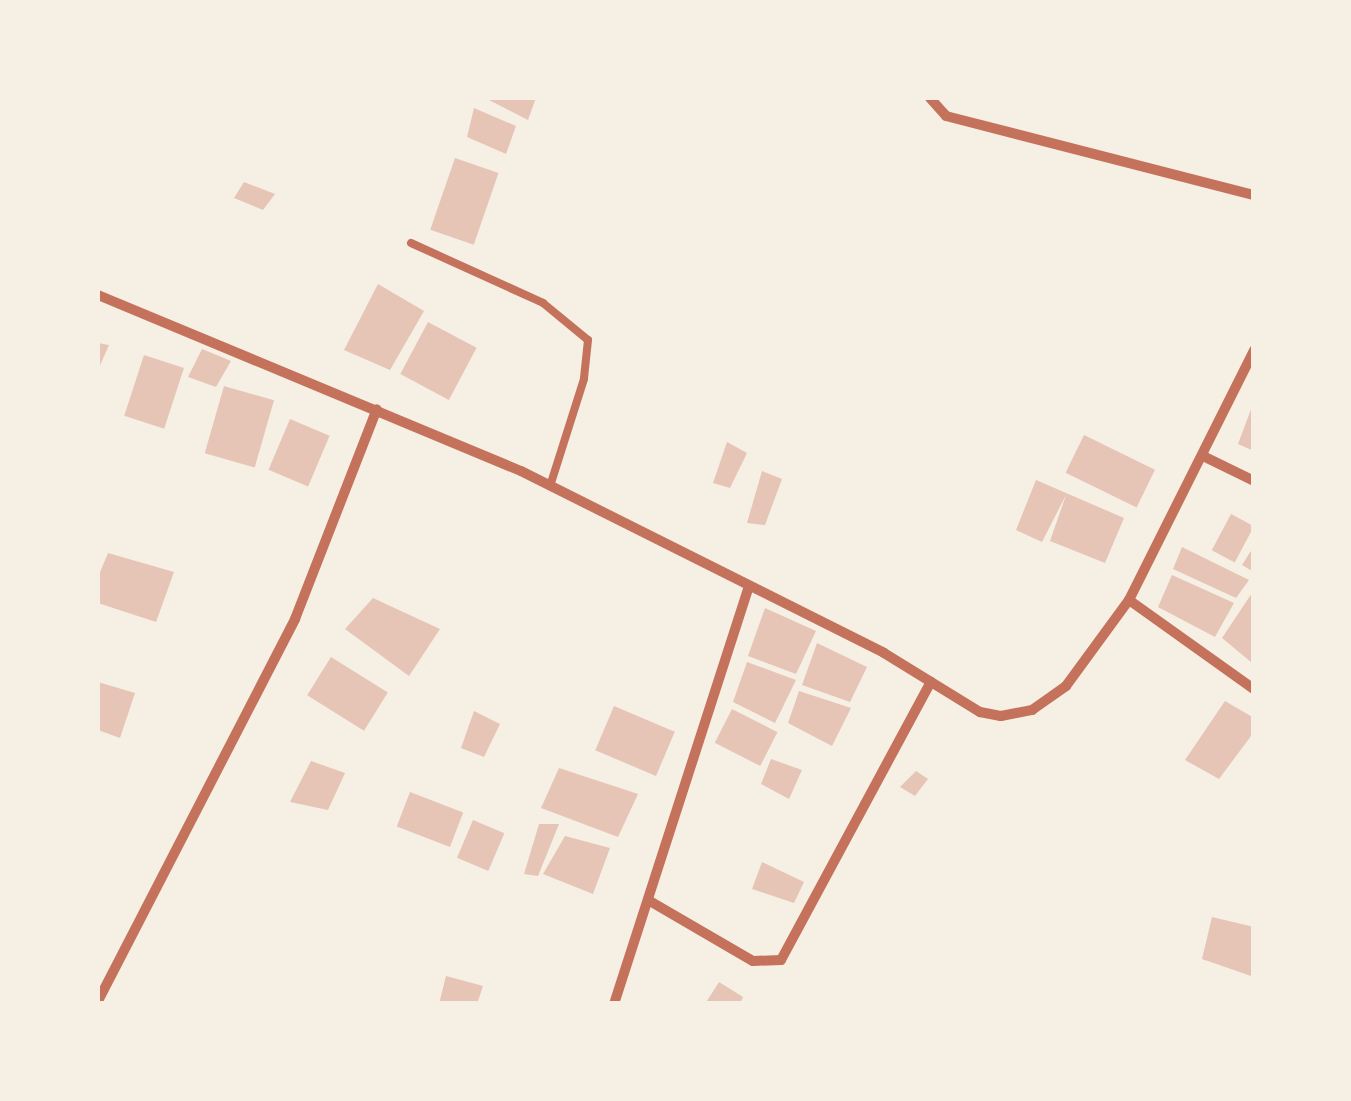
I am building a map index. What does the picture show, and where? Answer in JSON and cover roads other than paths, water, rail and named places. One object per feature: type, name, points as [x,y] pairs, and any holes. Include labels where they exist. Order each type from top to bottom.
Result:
[{"type":"street","points":[[930,98],[946,116],[1254,195]]},
{"type":"street","points":[[98,295],[376,409],[550,486],[932,682],[980,712],[1032,710],[1066,686],[1129,600],[1254,350]]},
{"type":"street","points":[[98,1001],[294,619],[376,409]]},
{"type":"street","points":[[1203,456],[1254,482]]},
{"type":"street","points":[[614,1004],[749,587]]},
{"type":"street","points":[[1129,600],[1254,689]]},
{"type":"street","points":[[648,900],[754,961],[781,960],[798,938],[932,682]]},
{"type":"lane","points":[[411,243],[543,303],[588,340],[584,378],[550,486]]}]
